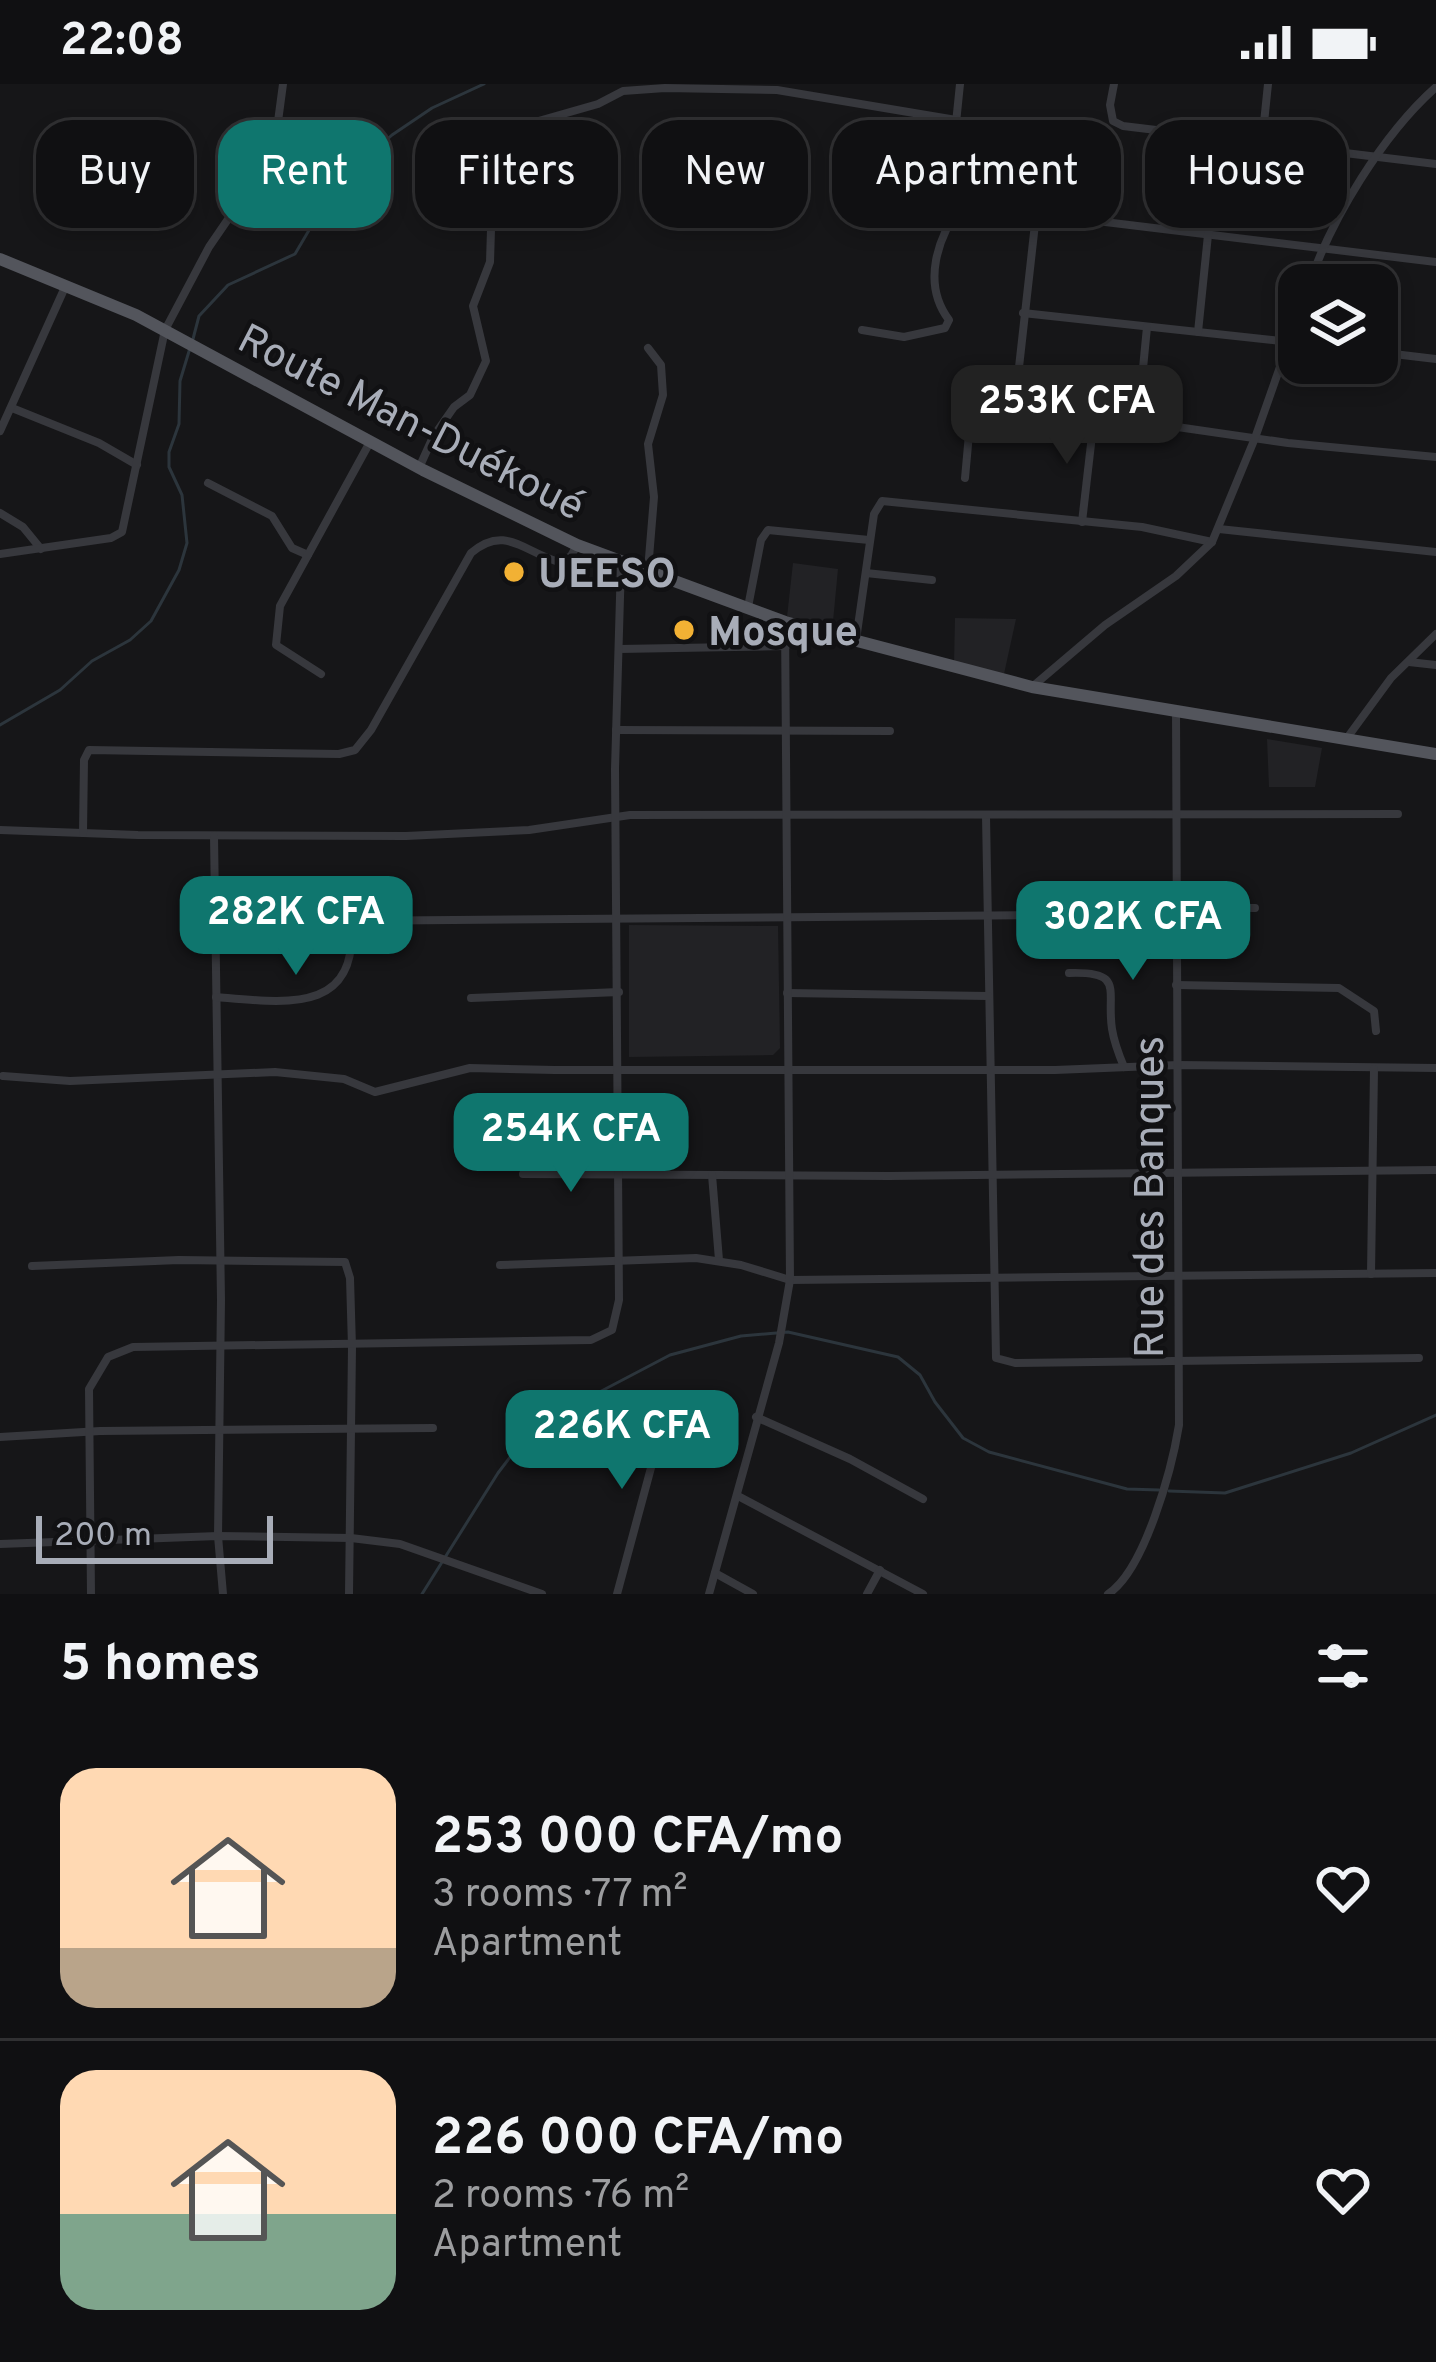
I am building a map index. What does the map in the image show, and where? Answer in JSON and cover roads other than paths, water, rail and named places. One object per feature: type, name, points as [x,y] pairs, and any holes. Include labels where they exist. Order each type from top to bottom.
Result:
[{"type":"main road","name":"Route Man-Duékoué","points":[[0,259],[66,283],[165,330],[419,468],[577,544],[784,622],[1032,687],[1436,754]]},
{"type":"street","points":[[0,554],[119,536],[129,514],[165,330],[209,247],[270,158],[283,84]]},
{"type":"street","points":[[419,468],[454,407],[468,398],[485,361],[473,306],[490,262],[492,196],[501,174],[504,145],[514,128],[623,92],[665,88],[787,91],[956,120],[959,84]]},
{"type":"street","points":[[1114,84],[1113,121],[1145,130]]},
{"type":"street","points":[[1264,120],[1268,84]]},
{"type":"street","points":[[1316,264],[1378,157],[1411,111],[1436,87]]},
{"type":"street","points":[[1347,153],[1436,164]]},
{"type":"street","points":[[1121,224],[1436,262]]},
{"type":"street","points":[[862,330],[904,337],[945,328],[949,320],[934,286],[944,228]]},
{"type":"street","points":[[1016,403],[1034,228]]},
{"type":"street","points":[[1198,332],[1208,228]]},
{"type":"street","points":[[0,430],[66,283]]},
{"type":"street","points":[[1024,313],[1278,341]]},
{"type":"street","points":[[1138,420],[1148,327]]},
{"type":"street","points":[[647,571],[654,496],[648,444],[663,395],[661,365],[648,347]]},
{"type":"street","points":[[1398,354],[1436,359]]},
{"type":"street","points":[[1032,687],[1105,625],[1176,576],[1212,542],[1278,382]]},
{"type":"street","points":[[965,478],[974,404],[984,399],[1094,418],[1436,457]]},
{"type":"street","points":[[11,408],[99,443],[137,465]]},
{"type":"street","points":[[1082,522],[1094,418]]},
{"type":"street","points":[[321,674],[276,644],[280,606],[370,442]]},
{"type":"street","points":[[208,483],[272,516],[292,548],[308,555]]},
{"type":"street","points":[[856,640],[875,508],[882,501],[1166,530],[1212,542]]},
{"type":"street","points":[[0,513],[23,527],[41,549]]},
{"type":"street","points":[[1219,529],[1436,552]]},
{"type":"street","points":[[748,609],[761,540],[768,530],[870,541]]},
{"type":"street","points":[[83,833],[84,760],[89,750],[348,754],[371,730],[471,553],[499,538],[559,562],[571,556],[577,544]]},
{"type":"street","points":[[91,1594],[91,1383],[114,1352],[153,1346],[352,1347],[601,1338],[612,1330],[618,1315],[619,1262],[615,816],[621,562]]},
{"type":"street","points":[[866,573],[932,580]]},
{"type":"street","points":[[709,1594],[779,1343],[790,1280],[784,622]]},
{"type":"street","points":[[1347,738],[1376,697],[1436,634]]},
{"type":"street","points":[[619,650],[786,646]]},
{"type":"street","points":[[1407,662],[1436,664]]},
{"type":"street","name":"Rue des Banques","points":[[1108,1594],[1126,1577],[1172,1462],[1179,1425],[1176,709]]},
{"type":"street","points":[[616,730],[890,731]]},
{"type":"street","points":[[0,830],[214,836],[488,833],[615,816],[1398,814]]},
{"type":"street","points":[[986,816],[993,1348],[999,1361],[1419,1358]]},
{"type":"street","points":[[214,836],[218,1536],[223,1594]]},
{"type":"street","points":[[216,922],[988,919],[1255,908]]},
{"type":"street","points":[[216,997],[297,1000],[332,989],[350,963],[352,919]]},
{"type":"street","points":[[1070,973],[1093,972],[1109,985],[1114,1000],[1112,1026],[1124,1067]]},
{"type":"street","points":[[1176,985],[1339,988],[1374,1011],[1376,1031]]},
{"type":"street","points":[[471,998],[619,992]]},
{"type":"street","points":[[787,993],[988,996]]},
{"type":"street","points":[[3,1076],[70,1081],[275,1072],[344,1079],[376,1092],[470,1068],[1436,1068]]},
{"type":"street","points":[[1371,1274],[1374,1069]]},
{"type":"street","points":[[523,1174],[1436,1170]]},
{"type":"street","points":[[712,1175],[718,1260]]},
{"type":"street","points":[[500,1265],[718,1260],[790,1280],[1436,1273]]},
{"type":"street","points":[[32,1266],[345,1262],[352,1347],[349,1594]]},
{"type":"street","points":[[617,1594],[669,1400]]},
{"type":"street","points":[[755,1417],[850,1459],[923,1499]]},
{"type":"street","points":[[0,1437],[433,1428]]},
{"type":"street","points":[[738,1496],[923,1594]]},
{"type":"street","points":[[0,1544],[218,1536],[351,1538],[400,1544],[542,1594]]},
{"type":"street","points":[[867,1594],[880,1570]]},
{"type":"street","points":[[715,1573],[753,1594]]},
{"type":"waterway","points":[[193,339],[199,316],[228,285],[295,254],[335,186],[392,135],[432,108],[484,84]]},
{"type":"waterway","points":[[0,725],[130,640],[151,621],[179,570],[187,543],[182,495],[169,467],[169,452],[179,424],[180,381],[190,348]]},
{"type":"waterway","points":[[422,1594],[498,1473],[550,1418],[670,1355],[741,1336],[788,1332],[898,1357],[920,1375],[963,1438],[989,1452],[1127,1489],[1159,1490]]},
{"type":"waterway","points":[[1169,1491],[1225,1493],[1351,1453],[1436,1415]]},
{"type":"place","name":"UEESO","points":[[514,572]]},
{"type":"place","name":"Mosque","points":[[684,630]]}]
